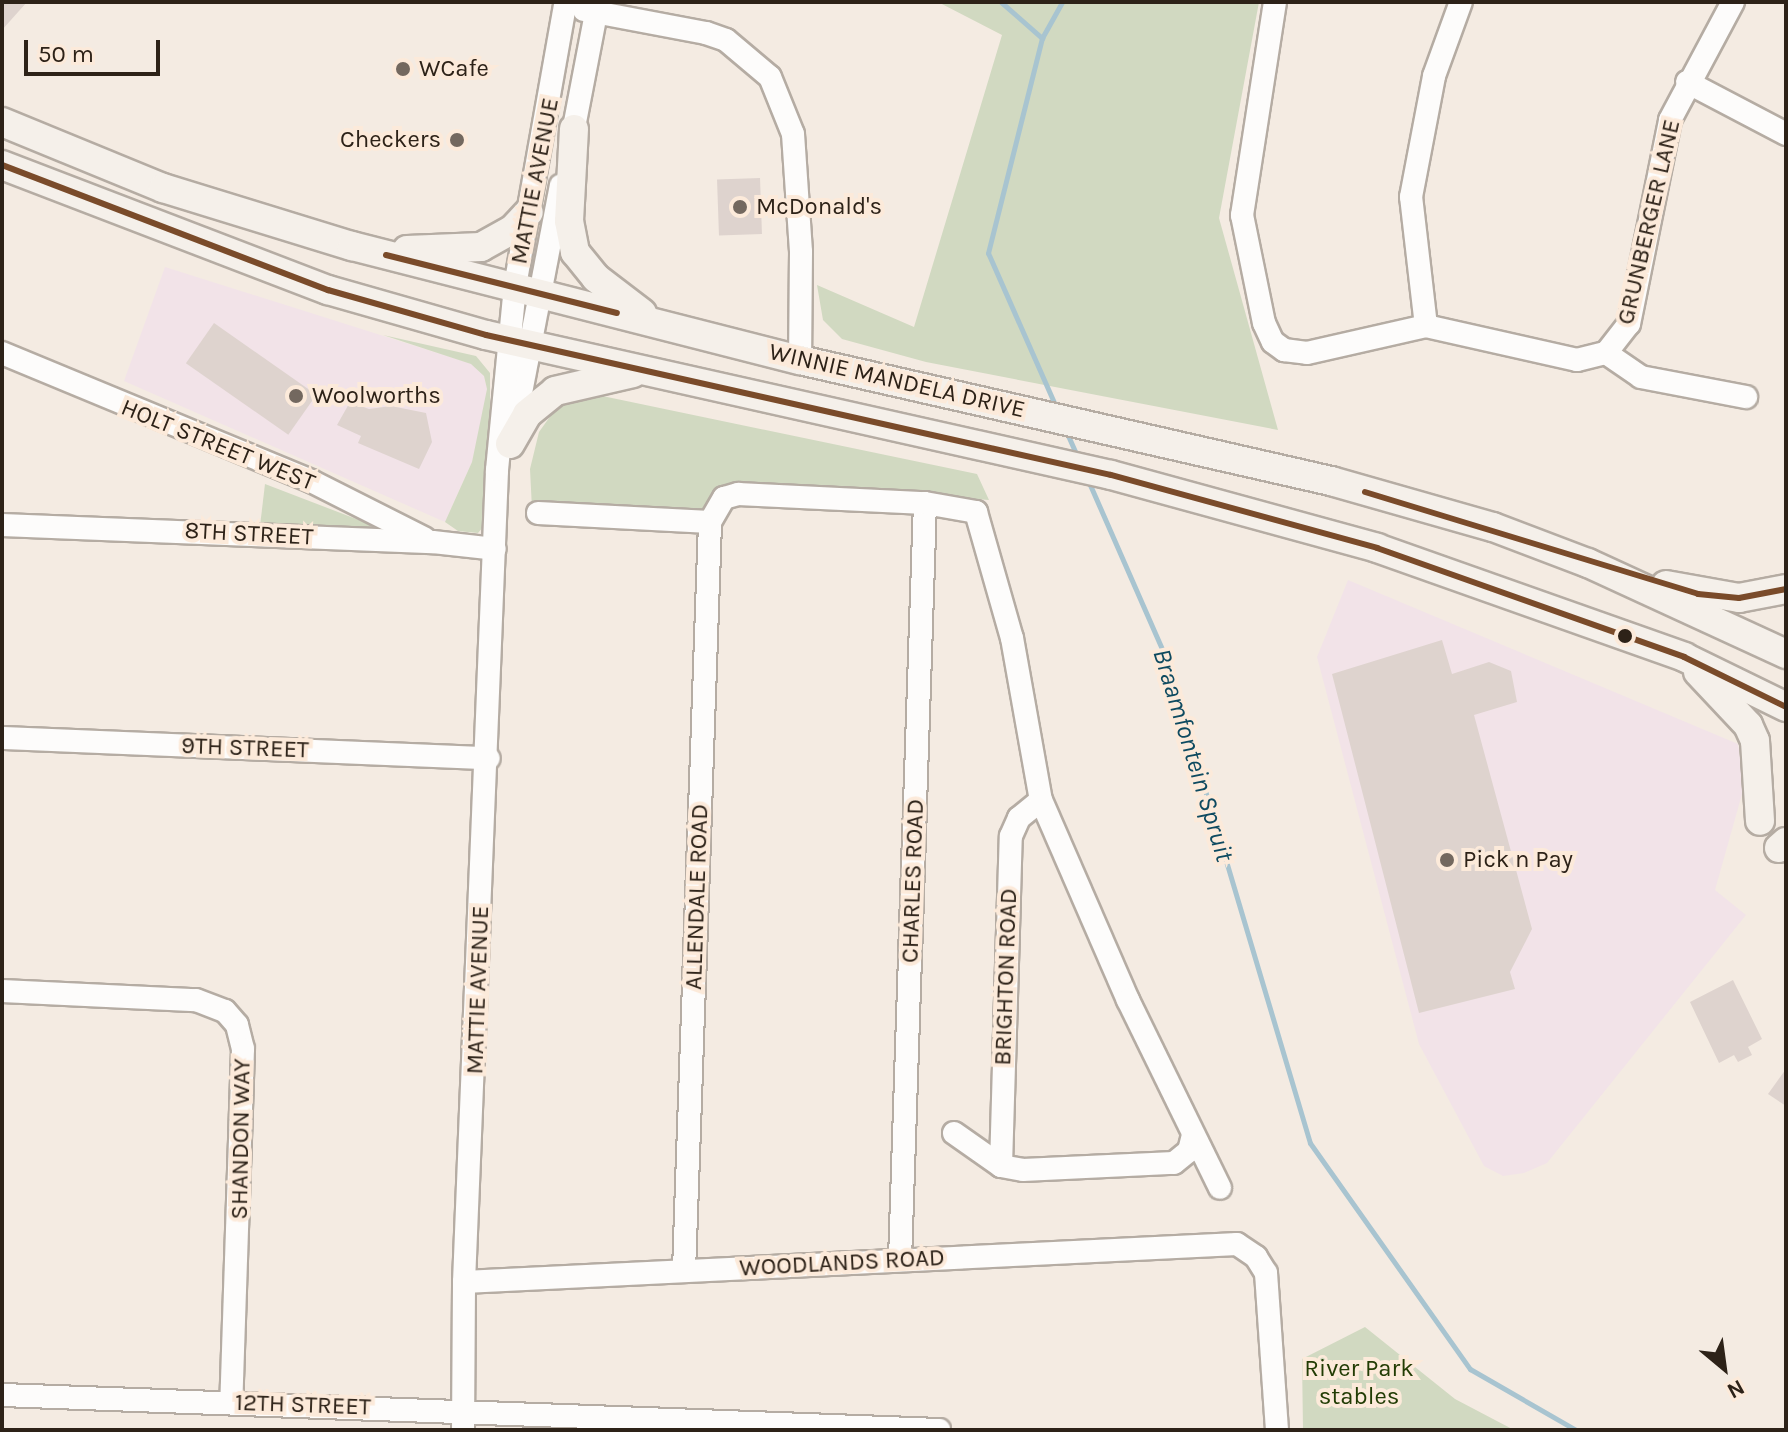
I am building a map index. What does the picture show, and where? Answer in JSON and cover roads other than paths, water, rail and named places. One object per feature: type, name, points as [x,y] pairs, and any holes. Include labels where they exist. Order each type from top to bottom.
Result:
[{"type":"main road","name":"WINNIE MANDELA DRIVE","points":[[2,122],[163,188],[292,229],[800,360],[983,398],[1111,431],[1331,481],[1493,527],[1588,563],[1786,654]]},
{"type":"main road","points":[[574,129],[569,221],[575,252],[596,278],[659,324]]},
{"type":"main road","name":"WINNIE MANDELA DRIVE","points":[[2,165],[328,290],[520,342],[1164,488],[1377,548],[1684,657],[1786,707]]},
{"type":"main road","points":[[292,229],[410,250],[481,247],[513,229],[529,212]]},
{"type":"main road","points":[[510,444],[527,414],[555,391],[653,370]]},
{"type":"main road","points":[[1588,563],[1698,594],[1739,598],[1786,589]]},
{"type":"main road","points":[[1684,657],[1748,725],[1758,755],[1760,821]]},
{"type":"street","points":[[1275,2],[1242,215],[1269,335],[1284,350],[1307,353],[1426,326],[1577,360],[1606,353],[1641,377],[1746,397]]},
{"type":"street","points":[[1426,326],[1411,197],[1434,76],[1461,2]]},
{"type":"street","name":"GRUNBERGER LANE","points":[[1606,353],[1629,324],[1659,165],[1687,82],[1733,2]]},
{"type":"street","points":[[558,4],[706,33],[726,40],[770,77],[793,134],[801,252],[800,360]]},
{"type":"street","name":"MATTIE AVENUE","points":[[463,1421],[464,1282],[489,758],[495,549],[527,288],[529,212],[558,4]]},
{"type":"street","name":"MATTIE AVENUE","points":[[527,288],[574,129],[596,13]]},
{"type":"street","points":[[1687,82],[1786,134]]},
{"type":"street","name":"MATTIE AVENUE","points":[[495,549],[520,342]]},
{"type":"street","name":"HOLT STREET WEST","points":[[2,353],[311,481],[433,542]]},
{"type":"street","points":[[538,513],[710,522],[724,498],[752,492],[925,503],[971,509],[983,526],[1012,638],[1041,800],[1220,1188]]},
{"type":"street","name":"CHARLES ROAD","points":[[900,1260],[925,503]]},
{"type":"street","name":"ALLENDALE ROAD","points":[[684,1271],[710,522]]},
{"type":"street","name":"8TH STREET","points":[[2,525],[433,542],[495,549]]},
{"type":"street","name":"9TH STREET","points":[[2,738],[489,758]]},
{"type":"street","name":"BRIGHTON ROAD","points":[[1001,1166],[1011,836],[1019,818],[1041,800]]},
{"type":"street","name":"SHANDON WAY","points":[[2,991],[196,1000],[225,1011],[237,1025],[243,1049],[231,1402]]},
{"type":"street","points":[[954,1133],[1001,1166],[1023,1170],[1159,1165],[1182,1158],[1193,1135]]},
{"type":"street","name":"WOODLANDS ROAD","points":[[464,1282],[1220,1244],[1249,1250],[1266,1273],[1272,1302],[1277,1430]]},
{"type":"street","name":"12TH STREET","points":[[2,1395],[231,1402],[463,1421],[939,1430]]},
{"type":"waterway","points":[[1001,2],[1042,38]]},
{"type":"waterway","name":"Braamfontein Spruit","points":[[1056,407],[988,253],[1042,38],[1062,2]]},
{"type":"waterway","name":"Braamfontein Spruit","points":[[1066,431],[1078,458]]},
{"type":"waterway","name":"Braamfontein Spruit","points":[[1087,478],[1165,656],[1310,1143],[1470,1369],[1576,1430]]},
{"type":"place","name":"WCafe","points":[[403,69]]},
{"type":"place","name":"Checkers","points":[[457,140]]},
{"type":"place","name":"McDonald's","points":[[740,207]]},
{"type":"place","name":"Woolworths","points":[[296,396]]},
{"type":"place","name":"Pick n Pay","points":[[1447,860]]},
{"type":"park label","name":"River Park stables","points":[[1359,1383]]}]
